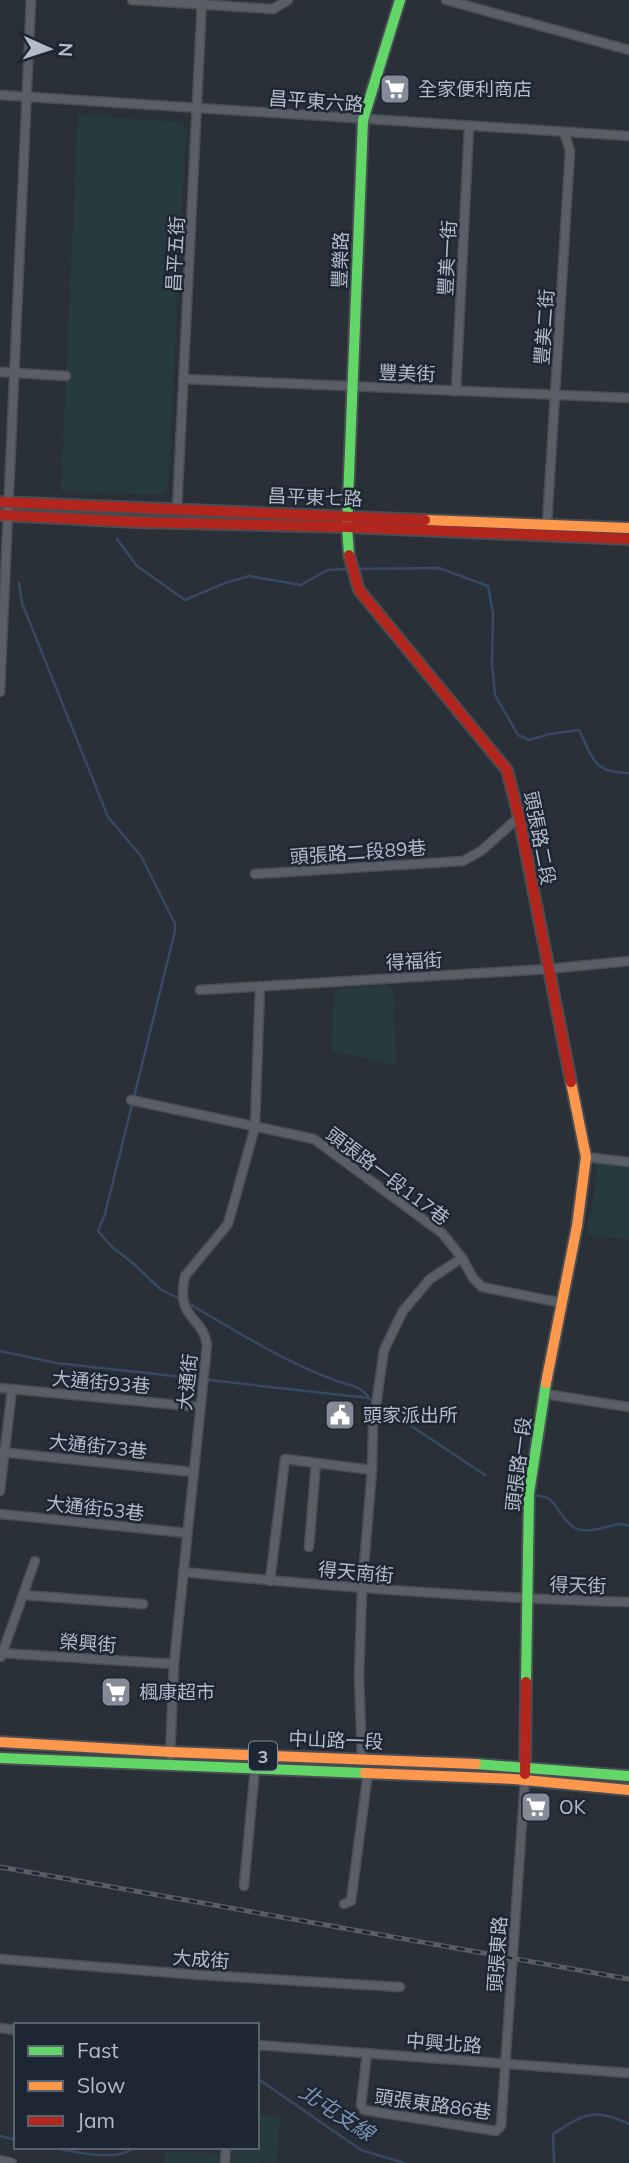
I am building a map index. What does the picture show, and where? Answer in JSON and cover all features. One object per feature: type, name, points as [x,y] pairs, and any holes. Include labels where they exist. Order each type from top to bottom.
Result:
[{"type":"street","points":[[0,692],[4,502],[14,373],[31,0]]},
{"type":"street","points":[[132,0],[273,9],[288,0]]},
{"type":"street","name":"豐樂路","points":[[347,521],[363,120],[400,0]]},
{"type":"street","points":[[446,0],[629,50]]},
{"type":"street","name":"昌平五街","points":[[177,509],[202,3]]},
{"type":"street","name":"昌平東六路","points":[[0,95],[629,136]]},
{"type":"street","name":"豐美一街","points":[[456,391],[469,126]]},
{"type":"street","name":"豐美二街","points":[[547,524],[570,150],[564,132]]},
{"type":"street","points":[[0,372],[66,376]]},
{"type":"street","name":"豐美街","points":[[183,379],[629,398]]},
{"type":"street","name":"昌平東七路","points":[[4,502],[177,509],[629,539]]},
{"type":"street","name":"昌平東七路","points":[[4,515],[136,522],[347,521],[629,528]]},
{"type":"street","name":"頭張路二段","points":[[347,521],[348,556],[352,576],[359,590],[507,770],[519,817],[586,1157]]},
{"type":"street","name":"頭張路二段89巷","points":[[254,874],[463,861],[481,851],[519,817]]},
{"type":"street","name":"得福街","points":[[200,990],[548,969],[629,961]]},
{"type":"street","name":"大通街","points":[[169,1766],[174,1664],[206,1357],[206,1337],[184,1304],[185,1276],[228,1224],[255,1126],[260,986]]},
{"type":"street","name":"頭張路一段117巷","points":[[131,1100],[314,1139],[442,1233],[462,1258],[472,1278],[482,1287],[562,1303]]},
{"type":"street","points":[[586,1157],[629,1163]]},
{"type":"street","name":"頭張路一段","points":[[525,1779],[529,1493],[579,1213],[586,1157]]},
{"type":"street","points":[[362,1759],[359,1676],[362,1590],[373,1441],[384,1350],[403,1311],[430,1279],[462,1258]]},
{"type":"street","name":"大通街93巷","points":[[0,1388],[200,1407]]},
{"type":"street","points":[[0,1491],[2,1452],[12,1389]]},
{"type":"street","points":[[545,1394],[629,1407]]},
{"type":"street","name":"大通街73巷","points":[[2,1452],[193,1472]]},
{"type":"street","points":[[270,1581],[285,1459],[372,1469]]},
{"type":"street","points":[[309,1547],[316,1463]]},
{"type":"street","name":"大通街53巷","points":[[0,1514],[187,1533]]},
{"type":"street","points":[[1,1655],[35,1561]]},
{"type":"street","name":"得天南街","points":[[183,1572],[362,1590],[526,1600]]},
{"type":"street","points":[[23,1595],[143,1604]]},
{"type":"street","name":"得天街","points":[[526,1600],[629,1602]]},
{"type":"street","name":"榮興街","points":[[1,1655],[174,1664]]},
{"type":"street","name":"中山路一段","points":[[0,1742],[170,1752],[526,1766],[629,1776]]},
{"type":"street","name":"中山路一段","points":[[0,1758],[525,1779],[629,1790]]},
{"type":"street","points":[[244,1886],[255,1768]]},
{"type":"street","points":[[344,1904],[351,1901],[368,1772]]},
{"type":"street","name":"頭張東路","points":[[499,2129],[525,1779]]},
{"type":"street","name":"大成街","points":[[0,1959],[400,1987]]},
{"type":"street","name":"中興北路","points":[[259,2046],[629,2073]]},
{"type":"street","name":"頭張東路86巷","points":[[367,2053],[361,2105],[364,2110],[499,2129]]},
{"type":"street","points":[[0,2160],[12,2163]]},
{"type":"green space","points":[[78,115],[181,122],[186,128],[168,489],[162,495],[61,491]]},
{"type":"green space","points":[[387,985],[393,990],[396,1065],[332,1051],[334,993],[339,989]]},
{"type":"green space","points":[[599,1161],[629,1166],[629,1240],[587,1234]]},
{"type":"green space","points":[[259,2115],[280,2116],[277,2162],[232,2163],[233,2149],[259,2149]]},
{"type":"green space","points":[[166,2152],[221,2153],[220,2163],[164,2163]]},
{"type":"waterway","points":[[117,539],[137,566],[185,600],[249,576],[301,585],[327,570],[350,569]]},
{"type":"waterway","points":[[356,569],[439,568],[488,586],[493,613],[492,664],[495,695],[518,735],[529,740],[579,730],[591,756],[601,767],[629,773]]},
{"type":"waterway","points":[[19,583],[22,603],[108,817],[141,856],[175,924],[105,1214],[98,1231],[160,1289],[182,1300]]},
{"type":"waterway","points":[[188,1303],[279,1355],[317,1373],[359,1388],[369,1398]]},
{"type":"waterway","points":[[0,1351],[56,1363],[369,1398],[485,1475]]},
{"type":"waterway","points":[[533,1495],[549,1499],[575,1528],[589,1530],[623,1524],[629,1526]]},
{"type":"waterway","name":"北屯支線","points":[[259,2079],[361,2150],[404,2163]]},
{"type":"waterway","name":"北屯支線","points":[[554,2163],[553,2134],[573,2122],[597,2114],[629,2124]]},
{"type":"waterway","name":"北屯支線","points":[[0,2136],[14,2140]]},
{"type":"waterway","name":"北屯支線","points":[[61,2149],[107,2155],[131,2149]]},
{"type":"railway","points":[[0,1867],[629,1979]]},
{"type":"traffic: fast","points":[[349,555],[347,527],[363,120],[400,0]]},
{"type":"traffic: fast","points":[[526,1682],[529,1493],[546,1383]]},
{"type":"traffic: fast","points":[[0,1758],[365,1773]]},
{"type":"traffic: fast","points":[[476,1764],[629,1776]]},
{"type":"traffic: slow","points":[[425,520],[629,528]]},
{"type":"traffic: slow","points":[[546,1383],[577,1226],[586,1157],[571,1082]]},
{"type":"traffic: slow","points":[[0,1742],[170,1752],[476,1764]]},
{"type":"traffic: slow","points":[[365,1773],[514,1779],[629,1790]]},
{"type":"traffic: jam","points":[[0,502],[425,520]]},
{"type":"traffic: jam","points":[[0,515],[629,539]]},
{"type":"traffic: jam","points":[[349,555],[359,590],[507,770],[519,817],[571,1082]]},
{"type":"traffic: jam","points":[[525,1774],[526,1682]]},
{"type":"place","name":"全家便利商店","points":[[395,89]]},
{"type":"place","name":"頭家派出所","points":[[340,1415]]},
{"type":"place","name":"楓康超市","points":[[116,1692]]},
{"type":"place","name":"OK","points":[[536,1807]]}]
